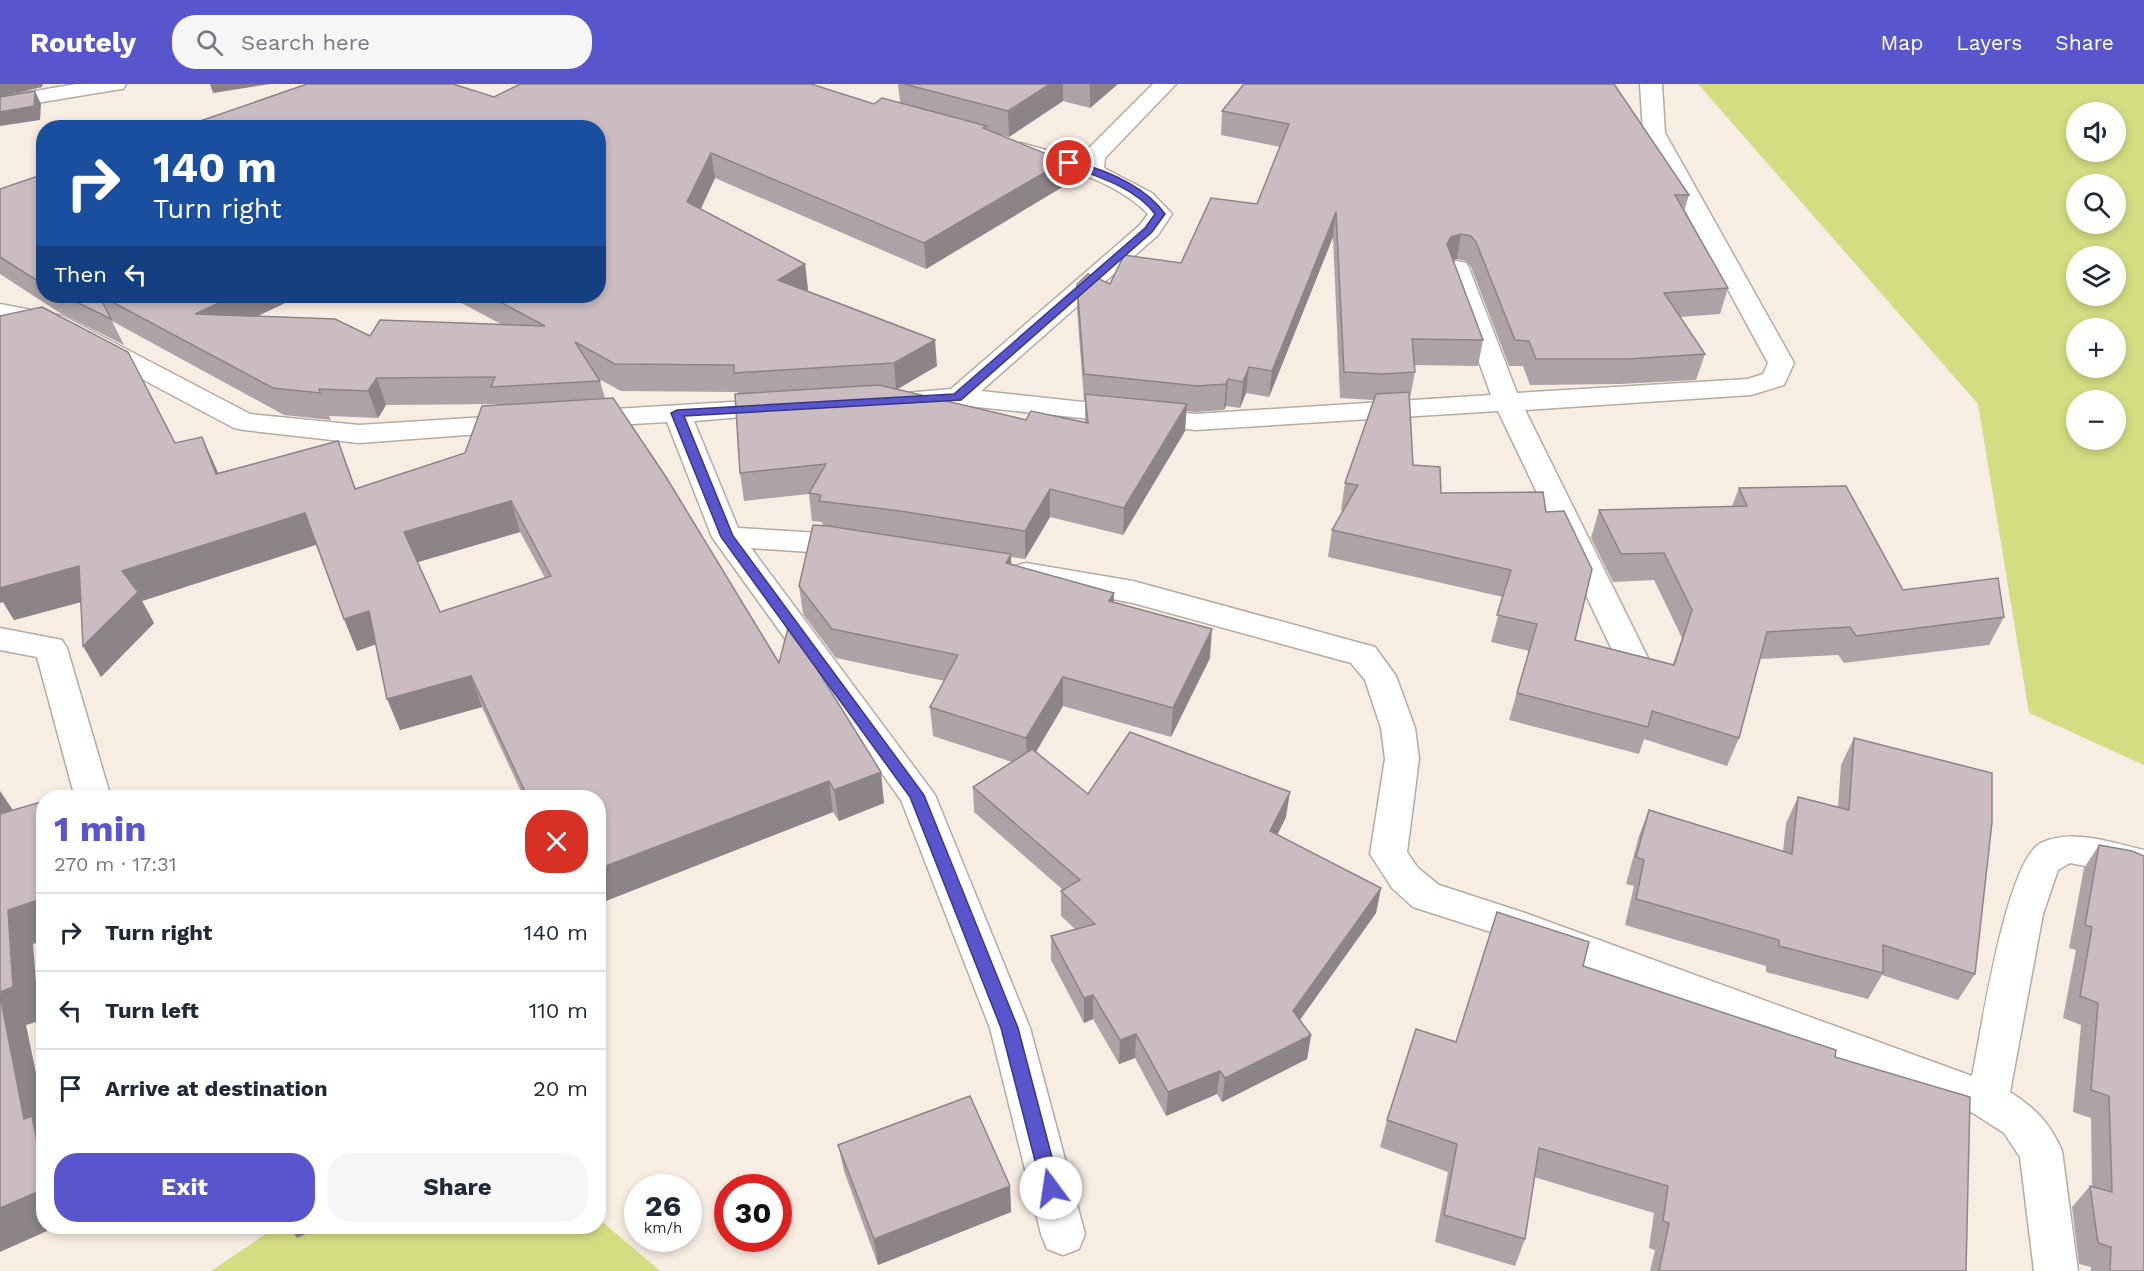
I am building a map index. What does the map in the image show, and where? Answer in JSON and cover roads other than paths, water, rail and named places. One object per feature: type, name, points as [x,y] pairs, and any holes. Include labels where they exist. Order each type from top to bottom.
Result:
[{"type":"street","points":[[0,103],[115,84]]},
{"type":"street","points":[[1092,169],[1094,156],[1165,84]]},
{"type":"street","points":[[864,403],[957,397],[1195,422],[1750,387],[1774,379],[1781,363],[1654,133],[1651,84]]},
{"type":"street","points":[[957,397],[1149,230],[1160,214],[1152,203],[1113,178],[1092,169],[1001,144]]},
{"type":"street","points":[[1457,268],[1507,402],[1632,657]]},
{"type":"street","points":[[0,312],[54,322],[244,422],[359,434],[805,406]]},
{"type":"street","points":[[677,413],[727,537],[916,795],[1010,1028],[1063,1234]]},
{"type":"street","points":[[727,537],[832,542],[889,551]]},
{"type":"street","points":[[993,567],[1133,592],[1363,655],[1380,676],[1398,728],[1401,759],[1388,854],[1405,878],[1426,896],[1512,924],[1988,1100],[2019,1120],[2041,1151],[2056,1271]]},
{"type":"street","points":[[0,639],[51,648],[91,790]]},
{"type":"street","points":[[1988,1100],[2024,914],[2035,878],[2044,860],[2054,853],[2070,849],[2144,864]]}]
